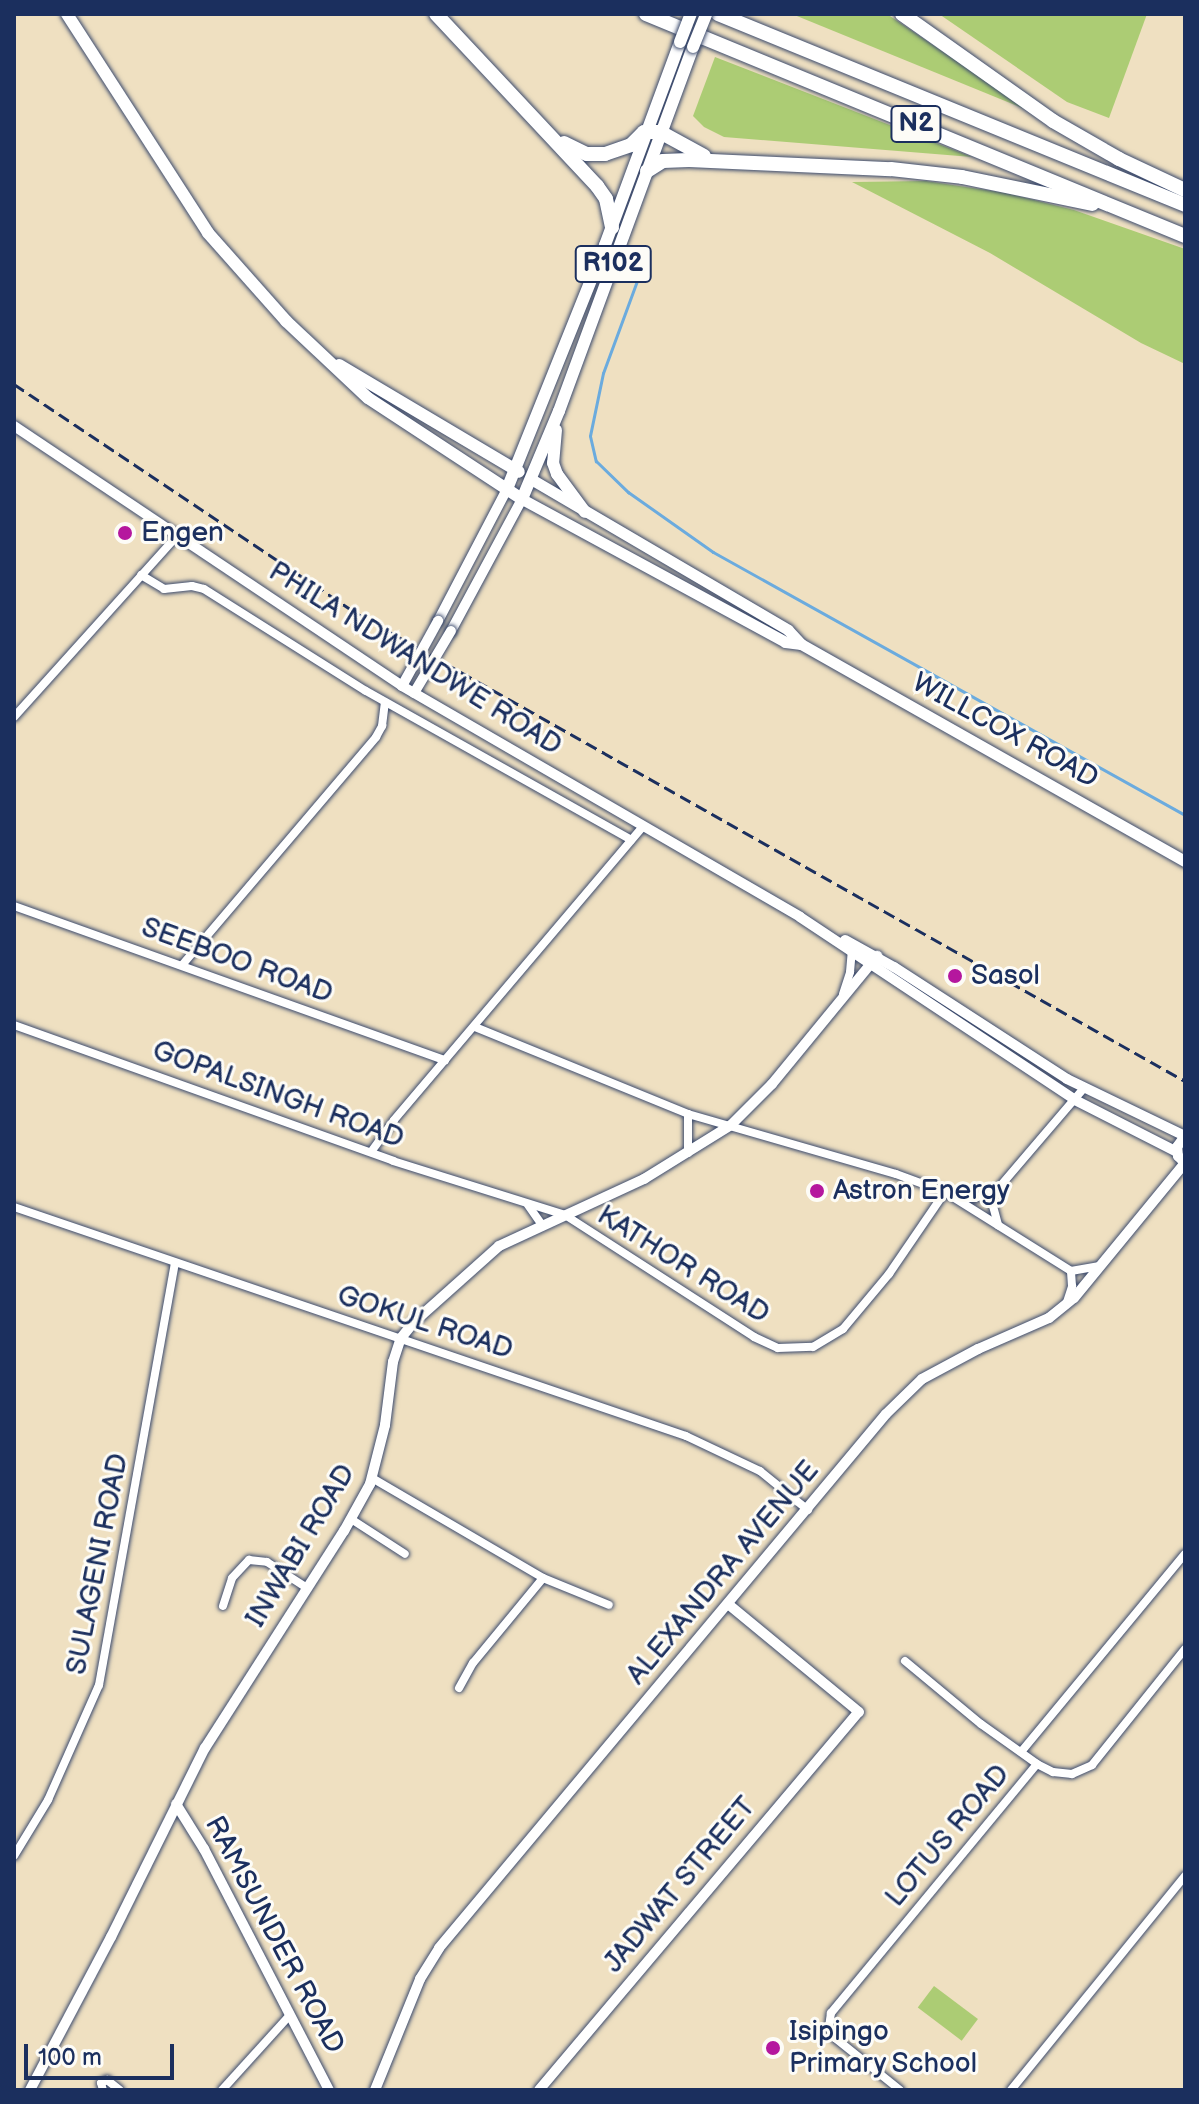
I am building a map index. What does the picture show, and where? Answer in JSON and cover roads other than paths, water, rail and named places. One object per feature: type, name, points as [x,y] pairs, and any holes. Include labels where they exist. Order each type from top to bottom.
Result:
[{"type":"highway","points":[[436,14],[553,137],[606,199],[612,227]]},
{"type":"highway","name":"N2","points":[[646,14],[1185,236]]},
{"type":"highway","name":"N2","points":[[718,14],[1185,205]]},
{"type":"highway","points":[[902,14],[972,67],[1053,121],[1119,159],[1185,190]]},
{"type":"highway","points":[[553,137],[587,154],[605,154],[631,145],[652,132],[716,161]]},
{"type":"highway","points":[[647,171],[668,160],[891,169],[962,177],[1132,213]]},
{"type":"main road","points":[[67,14],[208,233],[319,353],[368,398],[522,499]]},
{"type":"main road","name":"R102","points":[[522,499],[559,411],[647,171],[652,132],[691,14]]},
{"type":"main road","name":"R102","points":[[507,489],[612,227],[706,14]]},
{"type":"main road","points":[[319,353],[531,479]]},
{"type":"main road","points":[[559,411],[553,463],[561,484],[585,512]]},
{"type":"main road","name":"WILLCOX ROAD","points":[[531,479],[788,630],[801,644],[1185,861]]},
{"type":"main road","name":"WILLCOX ROAD","points":[[522,499],[785,642],[801,644]]},
{"type":"street","name":"PHILA NDWANDWE ROAD","points":[[14,426],[402,686],[800,917],[1084,1088],[1185,1136]]},
{"type":"street","points":[[402,686],[507,489]]},
{"type":"street","points":[[414,693],[522,499]]},
{"type":"street","points":[[14,717],[179,534]]},
{"type":"street","name":"PHILA NDWANDWE ROAD","points":[[141,575],[164,589],[192,586],[204,589],[385,702],[631,840]]},
{"type":"street","points":[[183,964],[376,737],[382,726],[385,702]]},
{"type":"street","points":[[371,1152],[643,826]]},
{"type":"street","name":"SEEBOO ROAD","points":[[14,906],[445,1060]]},
{"type":"street","name":"PHILA NDWANDWE ROAD","points":[[800,917],[852,951],[874,961],[1075,1100],[1177,1152]]},
{"type":"street","name":"INWABI ROAD","points":[[839,1003],[850,972],[852,951]]},
{"type":"street","name":"INWABI ROAD","points":[[30,2090],[217,1727],[351,1519],[372,1478],[389,1405],[393,1362],[401,1338],[429,1306],[485,1255],[688,1155],[731,1125],[772,1084],[874,961]]},
{"type":"street","name":"GOPALSINGH ROAD","points":[[14,1025],[371,1152],[565,1215]]},
{"type":"street","points":[[475,1027],[688,1114],[945,1192],[1071,1271],[1100,1266]]},
{"type":"street","points":[[998,1225],[993,1206],[996,1191],[1084,1088]]},
{"type":"street","points":[[688,1114],[688,1155]]},
{"type":"street","points":[[1185,1136],[1178,1143],[1177,1152],[1185,1163]]},
{"type":"street","name":"ALEXANDRA AVENUE","points":[[375,2090],[420,1979],[439,1948],[886,1414],[922,1379],[978,1349],[1049,1318],[1065,1306],[1185,1163]]},
{"type":"street","points":[[957,1198],[975,1198],[996,1191]]},
{"type":"street","name":"KATHOR ROAD","points":[[565,1215],[762,1342],[799,1350],[825,1342],[843,1329],[889,1274],[945,1192]]},
{"type":"street","points":[[528,1204],[542,1225]]},
{"type":"street","name":"GOKUL ROAD","points":[[14,1207],[706,1444],[760,1471],[808,1510]]},
{"type":"street","name":"SULAGENI ROAD","points":[[14,1856],[48,1800],[99,1685],[175,1263]]},
{"type":"street","points":[[1065,1306],[1072,1286],[1071,1271]]},
{"type":"street","points":[[372,1478],[543,1578],[609,1605]]},
{"type":"street","points":[[351,1519],[405,1554]]},
{"type":"street","points":[[1021,1752],[1185,1554]]},
{"type":"street","points":[[223,1606],[232,1578],[249,1560],[267,1562],[307,1588]]},
{"type":"street","points":[[459,1688],[473,1663],[543,1578]]},
{"type":"street","name":"JADWAT STREET","points":[[539,2090],[859,1712],[729,1605]]},
{"type":"street","name":"LOTUS ROAD","points":[[900,2090],[835,2038],[829,2027],[831,2013],[1037,1764],[1053,1772],[1072,1774],[1092,1765],[1185,1649]]},
{"type":"street","points":[[905,1661],[1037,1764]]},
{"type":"street","name":"RAMSUNDER ROAD","points":[[176,1804],[204,1849],[329,2090]]},
{"type":"street","points":[[1011,2090],[1185,1876]]},
{"type":"street","points":[[222,2090],[290,2015]]},
{"type":"street","points":[[103,2090],[101,2083],[107,2080],[120,2090]]},
{"type":"waterway","points":[[638,278],[603,373],[590,436],[596,461],[628,492],[713,552],[1185,815]]},
{"type":"railway","points":[[14,384],[351,610],[1185,1081]]},
{"type":"place","name":"Engen","points":[[125,533]]},
{"type":"place","name":"Sasol","points":[[955,976]]},
{"type":"place","name":"Astron Energy","points":[[817,1191]]},
{"type":"place","name":"Isipingo Primary School","points":[[773,2048]]}]
